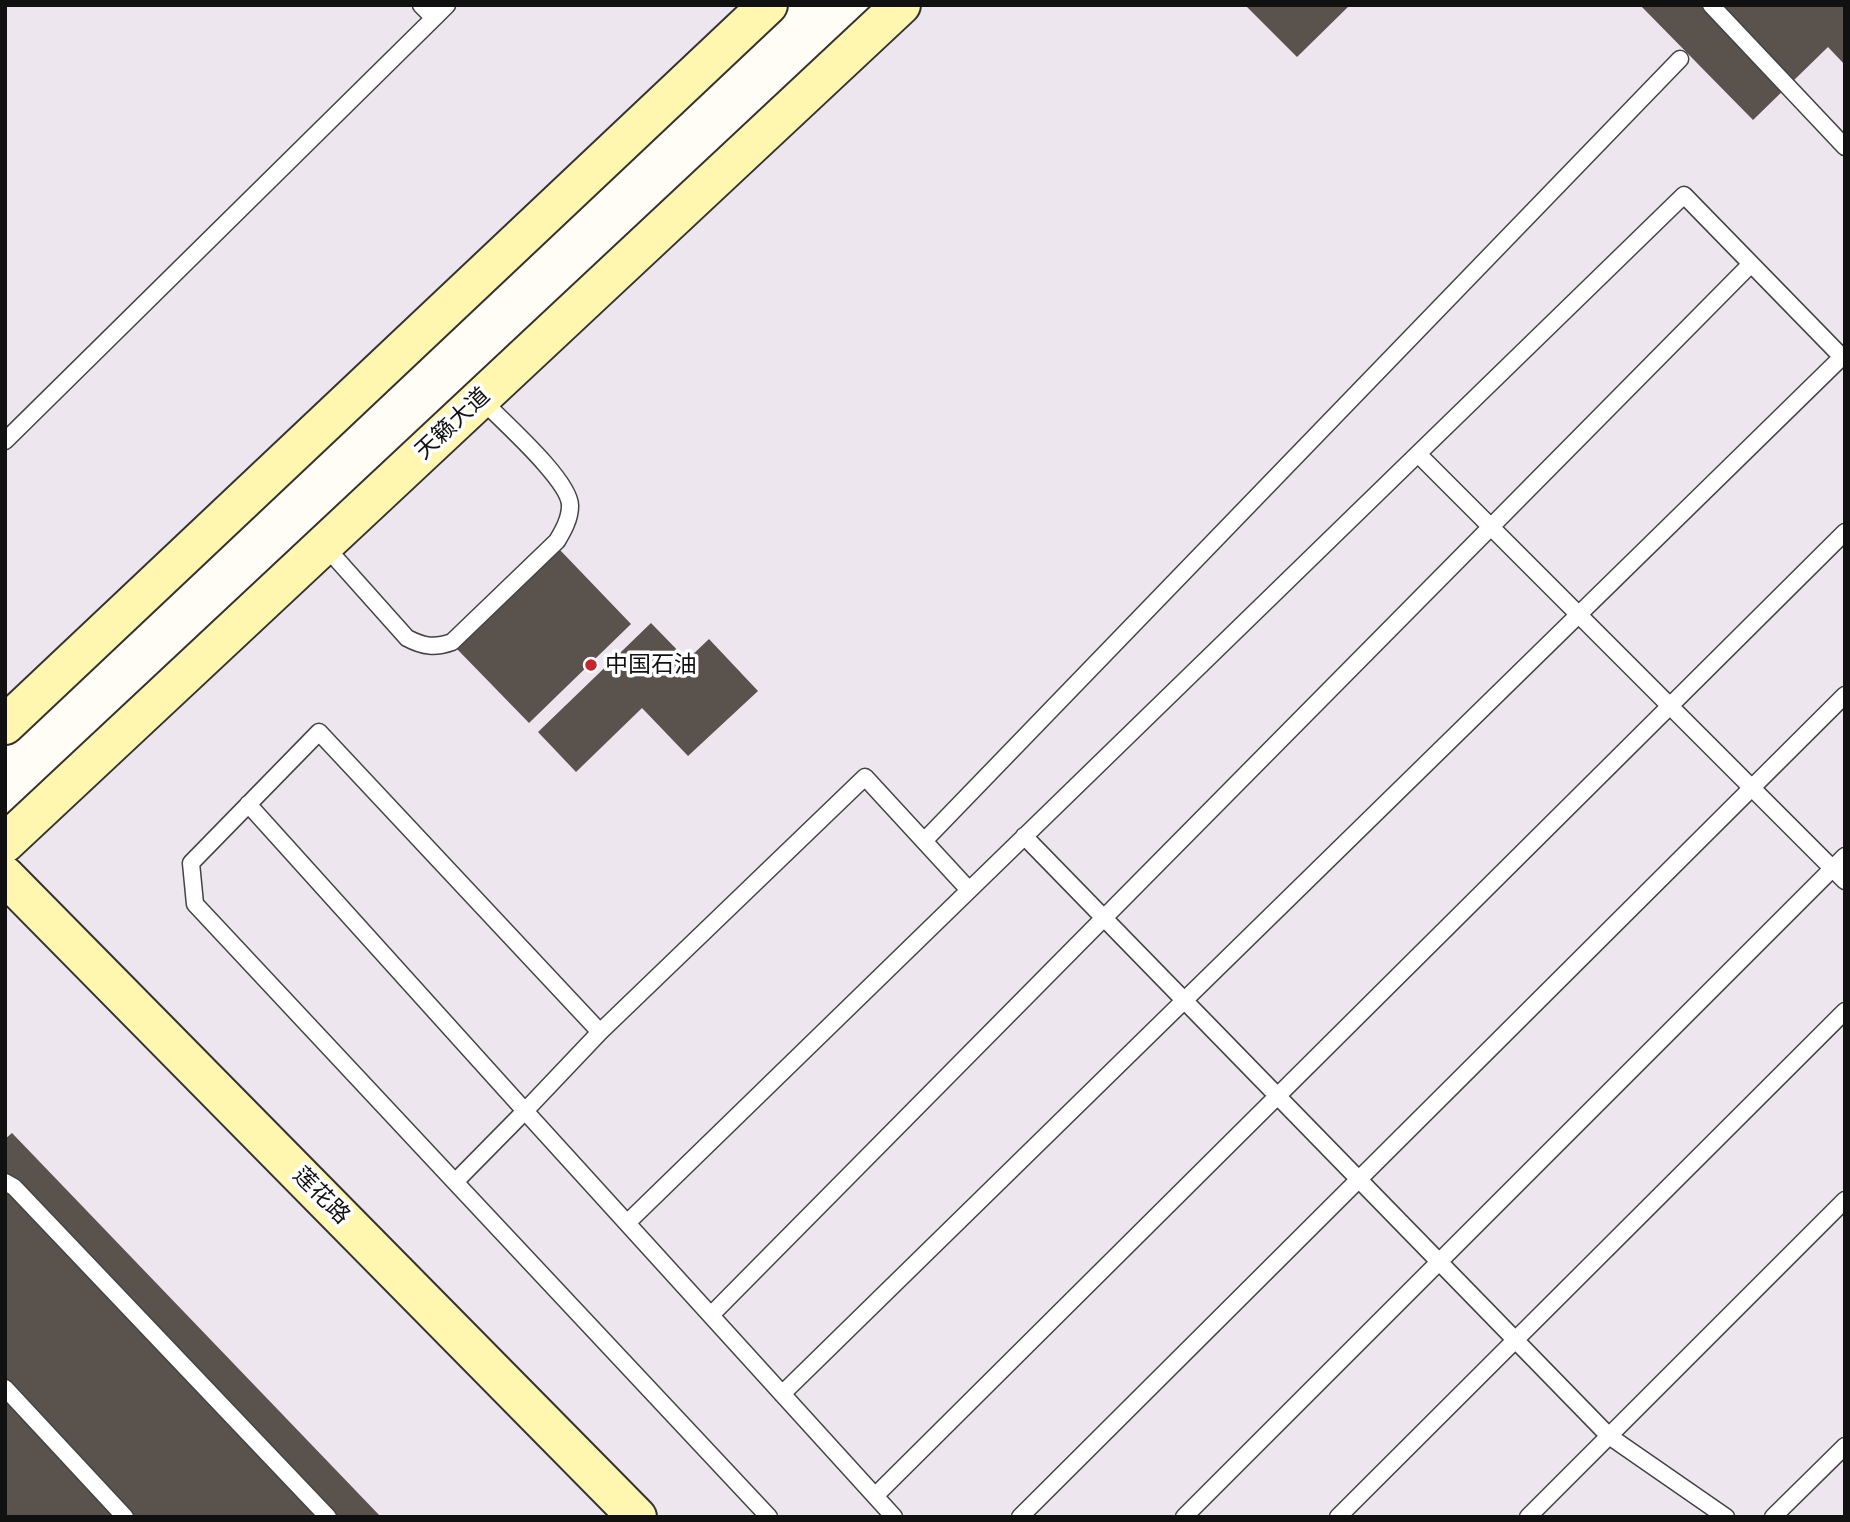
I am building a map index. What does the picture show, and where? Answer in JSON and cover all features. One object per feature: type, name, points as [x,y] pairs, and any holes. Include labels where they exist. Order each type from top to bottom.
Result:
[{"type":"main road","points":[[5,725],[768,5]]},
{"type":"main road","name":"天籁大道","points":[[8,836],[324,545],[901,5]]},
{"type":"main road","name":"莲花路","points":[[5,876],[636,1517]]},
{"type":"lane","points":[[421,5],[434,18]]},
{"type":"lane","points":[[5,441],[447,5]]},
{"type":"lane","points":[[1711,5],[1845,147]]},
{"type":"lane","points":[[924,841],[1680,59]]},
{"type":"lane","points":[[626,1223],[1684,195],[1843,355],[782,1394]]},
{"type":"lane","points":[[711,1315],[1751,264]]},
{"type":"lane","points":[[324,545],[407,638],[422,646],[438,647],[452,642],[557,541],[566,527],[571,505],[564,485],[481,398]]},
{"type":"lane","points":[[1418,454],[1845,881]]},
{"type":"lane","points":[[875,1496],[1845,532]]},
{"type":"lane","points":[[1020,1517],[1845,695]]},
{"type":"lane","points":[[600,1032],[318,732],[191,863],[195,904],[769,1517]]},
{"type":"lane","points":[[455,1182],[600,1032],[865,778],[969,890]]},
{"type":"lane","points":[[248,804],[894,1517]]},
{"type":"lane","points":[[1024,836],[1609,1436],[1726,1517]]},
{"type":"lane","points":[[1184,1517],[1845,856]]},
{"type":"lane","points":[[1338,1517],[1845,1011]]},
{"type":"lane","points":[[5,1182],[14,1187],[328,1517]]},
{"type":"lane","points":[[1528,1517],[1845,1200]]},
{"type":"lane","points":[[5,1388],[125,1517]]},
{"type":"lane","points":[[1773,1517],[1845,1446]]},
{"type":"shaded area","points":[[5,5],[768,5],[5,725]]},
{"type":"shaded area","points":[[896,5],[1845,5],[1845,1517],[5,1517],[5,843]]},
{"type":"building","points":[[1245,5],[1350,5],[1297,57]]},
{"type":"building","points":[[1640,5],[1845,5],[1845,65],[1828,47],[1753,120]]},
{"type":"building","points":[[560,550],[631,624],[529,723],[457,649]]},
{"type":"building","points":[[651,623],[687,660],[709,639],[758,691],[688,756],[642,708],[576,772],[538,732]]},
{"type":"building","points":[[12,1133],[381,1517],[5,1517],[5,1139]]},
{"type":"place","name":"中国石油","points":[[591,665]]}]
